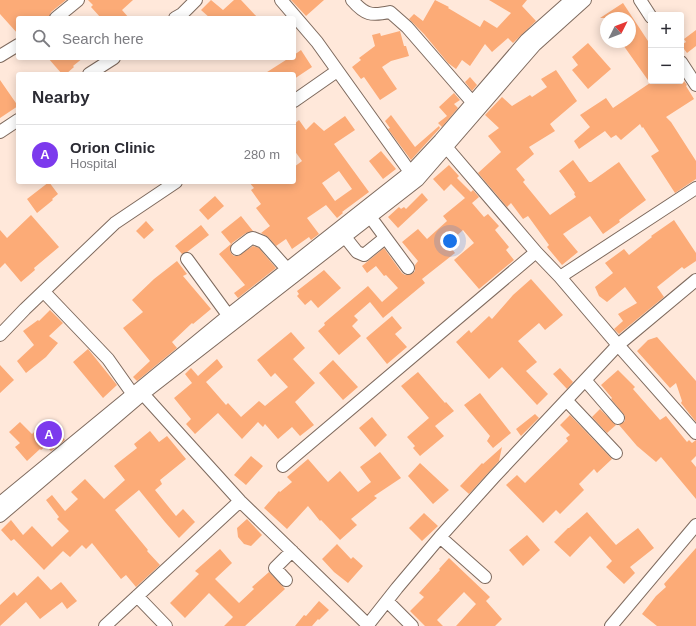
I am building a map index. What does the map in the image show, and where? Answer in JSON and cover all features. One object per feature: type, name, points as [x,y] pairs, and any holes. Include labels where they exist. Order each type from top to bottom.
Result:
[{"type":"street","points":[[58,16],[78,0]]},
{"type":"street","points":[[178,16],[196,0]]},
{"type":"street","points":[[281,0],[295,16]]},
{"type":"street","points":[[352,0],[365,13],[377,15],[390,12],[396,17],[407,27],[473,103]]},
{"type":"street","points":[[0,503],[342,233],[410,172],[473,103],[526,40],[571,0]]},
{"type":"street","points":[[0,516],[228,315],[287,269],[342,233],[371,218],[418,180],[535,45],[585,0]]},
{"type":"street","points":[[640,0],[648,12]]},
{"type":"street","points":[[296,18],[317,42],[410,172]]},
{"type":"street","points":[[0,56],[16,46]]},
{"type":"street","points":[[92,72],[111,60]]},
{"type":"street","points":[[684,67],[696,85]]},
{"type":"street","points":[[296,100],[337,71]]},
{"type":"street","points":[[0,132],[16,121]]},
{"type":"street","points":[[446,148],[696,433]]},
{"type":"street","points":[[0,336],[115,223],[173,184]]},
{"type":"street","points":[[560,277],[696,188]]},
{"type":"street","points":[[371,218],[408,268]]},
{"type":"street","points":[[342,233],[357,252],[364,255],[386,238]]},
{"type":"street","points":[[237,249],[250,238],[258,239],[263,242],[287,269]]},
{"type":"street","points":[[283,466],[536,252]]},
{"type":"street","points":[[187,259],[228,315]]},
{"type":"street","points":[[44,292],[108,359],[138,394],[240,501],[368,626],[440,537],[618,345],[696,280]]},
{"type":"street","points":[[585,380],[618,418]]},
{"type":"street","points":[[566,400],[616,453]]},
{"type":"street","points":[[105,626],[240,501]]},
{"type":"street","points":[[611,626],[696,525]]},
{"type":"street","points":[[440,537],[485,577]]},
{"type":"street","points":[[286,580],[275,568],[292,552]]},
{"type":"street","points":[[137,596],[166,626]]},
{"type":"street","points":[[387,601],[412,626]]},
{"type":"building","points":[[0,0],[66,0],[51,12],[50,16],[16,16],[16,32],[0,14]]},
{"type":"building","points":[[88,0],[133,0],[122,10],[127,16],[99,16],[91,7],[93,5]]},
{"type":"building","points":[[211,0],[223,10],[234,0],[241,0],[256,16],[208,16],[201,10]]},
{"type":"building","points":[[291,0],[324,0],[306,16]]},
{"type":"building","points":[[435,0],[449,7],[448,8],[480,27],[484,20],[497,28],[511,13],[489,0],[527,0],[522,6],[536,21],[513,43],[508,38],[492,52],[485,44],[470,66],[462,60],[456,69],[448,63],[424,34],[409,19],[414,14],[423,21]]},
{"type":"building","points":[[623,3],[629,12],[609,12]]},
{"type":"building","points":[[636,23],[648,41],[648,80],[625,48],[636,48]]},
{"type":"building","points":[[696,30],[696,46],[687,53],[684,49],[684,43],[686,42],[684,39]]},
{"type":"building","points":[[400,31],[404,46],[406,46],[409,56],[391,61],[382,67],[397,89],[380,100],[364,77],[361,79],[352,67],[361,60],[359,58],[375,46],[372,35],[380,33],[381,36]]},
{"type":"building","points":[[588,43],[611,69],[588,89],[572,70],[578,65],[572,57]]},
{"type":"building","points":[[301,50],[312,67],[296,78],[296,72],[267,72],[286,60],[296,60],[296,54]]},
{"type":"building","points":[[50,60],[80,60],[68,72],[60,72]]},
{"type":"building","points":[[556,70],[577,101],[550,124],[555,131],[529,147],[534,154],[516,169],[525,180],[523,182],[550,215],[576,197],[574,194],[575,193],[559,171],[573,160],[589,182],[619,162],[646,200],[603,234],[590,216],[563,234],[578,252],[562,265],[547,247],[549,245],[528,216],[523,219],[511,203],[507,207],[478,173],[501,152],[488,136],[499,128],[485,115],[502,97],[512,106],[530,95],[532,97],[547,87],[541,79]]},
{"type":"building","points":[[470,77],[477,85],[472,91],[465,82]]},
{"type":"building","points":[[0,80],[16,103],[16,107],[0,118]]},
{"type":"building","points":[[684,81],[694,99],[666,117],[671,122],[696,161],[696,179],[675,193],[651,156],[659,151],[640,124],[621,140],[616,135],[611,138],[605,131],[579,149],[574,141],[590,127],[580,115],[606,98],[613,108],[649,84],[684,84]]},
{"type":"building","points":[[454,93],[460,100],[454,104],[458,108],[442,127],[438,123],[447,116],[439,107]]},
{"type":"building","points":[[391,115],[415,147],[439,126],[440,128],[411,160],[388,129],[390,128],[385,121]]},
{"type":"building","points":[[345,116],[355,130],[334,144],[369,192],[342,212],[343,213],[337,218],[326,205],[307,218],[319,234],[311,240],[309,237],[292,249],[286,239],[276,246],[268,237],[261,233],[270,226],[256,208],[261,204],[251,190],[254,188],[251,184],[296,184],[296,166],[302,161],[296,153],[296,122],[299,120],[306,130],[314,122],[324,131]],"holes":[[[339,171],[352,189],[335,201],[322,183]]]},
{"type":"building","points":[[381,151],[396,169],[383,179],[369,161]]},
{"type":"building","points":[[449,165],[459,176],[457,178],[471,192],[473,190],[479,197],[472,203],[484,217],[488,214],[499,226],[495,230],[509,247],[506,250],[514,260],[479,289],[454,260],[474,243],[463,230],[448,244],[455,253],[422,279],[425,283],[383,318],[370,302],[354,316],[358,320],[352,326],[361,336],[339,355],[318,331],[325,325],[324,323],[368,286],[382,302],[398,288],[386,275],[384,276],[376,266],[367,273],[362,266],[384,248],[402,273],[405,275],[412,274],[415,271],[415,265],[418,261],[402,242],[418,229],[427,239],[447,221],[443,216],[465,198],[451,184],[444,191],[433,179]]},
{"type":"building","points":[[46,184],[50,184],[58,194],[37,213],[27,199]]},
{"type":"building","points":[[422,193],[428,200],[398,228],[388,217],[399,207],[401,209],[404,207],[406,209]]},
{"type":"building","points":[[215,196],[224,206],[208,220],[199,210]]},
{"type":"building","points":[[31,215],[59,247],[34,268],[35,270],[21,282],[5,263],[0,268],[0,230],[7,238]]},
{"type":"building","points":[[241,216],[253,231],[246,233],[232,243],[230,250],[231,253],[234,256],[238,256],[253,246],[259,248],[276,268],[238,298],[234,293],[245,285],[219,254],[231,244],[221,232]]},
{"type":"building","points":[[674,220],[696,253],[696,261],[684,269],[682,267],[657,287],[664,297],[619,334],[614,329],[623,321],[618,314],[637,303],[625,287],[607,302],[599,296],[595,287],[613,273],[605,263],[624,249],[629,255],[652,237],[651,236]]},
{"type":"building","points":[[146,221],[154,230],[144,239],[136,231]]},
{"type":"building","points":[[201,225],[209,235],[187,252],[182,254],[175,246]]},
{"type":"building","points":[[177,261],[187,274],[183,276],[211,309],[193,324],[192,323],[172,342],[177,348],[137,381],[133,377],[150,361],[123,328],[143,312],[132,300],[154,279]]},
{"type":"building","points":[[324,270],[341,288],[318,308],[311,300],[305,305],[297,296],[299,294],[297,291]]},
{"type":"building","points":[[531,279],[563,315],[545,330],[539,323],[518,341],[537,362],[526,371],[548,394],[537,405],[502,367],[489,379],[456,342],[469,330],[471,333],[489,316],[492,319],[513,295]]},
{"type":"building","points":[[50,310],[63,323],[49,336],[58,343],[46,357],[26,373],[17,361],[34,345],[23,331],[38,320],[39,321]]},
{"type":"building","points":[[392,316],[402,328],[395,334],[407,347],[387,364],[366,338]]},
{"type":"building","points":[[291,332],[305,348],[293,359],[315,383],[295,402],[314,425],[300,436],[292,427],[278,439],[265,424],[263,427],[258,422],[242,439],[218,413],[195,434],[186,424],[191,419],[174,398],[192,383],[185,374],[191,368],[198,376],[217,359],[223,367],[206,382],[226,405],[228,403],[241,417],[259,401],[265,406],[288,387],[275,373],[271,377],[257,360]]},
{"type":"building","points":[[657,337],[696,381],[696,422],[681,403],[682,401],[676,383],[670,388],[637,351],[648,340]]},
{"type":"building","points":[[88,349],[117,385],[103,398],[73,362]]},
{"type":"building","points":[[333,360],[358,387],[343,400],[319,373]]},
{"type":"building","points":[[0,365],[14,380],[0,393]]},
{"type":"building","points":[[560,368],[573,382],[567,389],[553,374]]},
{"type":"building","points":[[618,370],[635,387],[633,389],[660,420],[666,416],[687,442],[689,440],[692,443],[696,440],[696,456],[691,461],[696,467],[696,499],[661,457],[656,462],[637,446],[619,425],[625,421],[625,416],[601,385]]},
{"type":"building","points":[[418,372],[454,411],[435,426],[444,436],[420,456],[413,448],[415,446],[407,437],[429,418],[401,386]]},
{"type":"building","points":[[480,393],[511,433],[493,448],[487,441],[490,436],[464,405]]},
{"type":"building","points":[[600,409],[616,425],[607,433],[592,417]]},
{"type":"building","points":[[535,414],[539,418],[521,436],[516,429]]},
{"type":"building","points":[[570,415],[612,459],[597,473],[594,469],[579,484],[584,490],[560,514],[556,510],[543,523],[506,485],[517,475],[525,483],[568,441],[566,438],[570,435],[560,425]]},
{"type":"building","points":[[372,417],[387,435],[375,447],[359,428]]},
{"type":"building","points":[[47,420],[65,440],[51,451],[46,446],[41,450],[40,449],[27,461],[15,447],[20,443],[9,432],[20,422],[32,434]]},
{"type":"building","points":[[150,431],[159,442],[167,436],[186,459],[160,480],[162,484],[155,490],[176,516],[183,509],[195,522],[179,538],[139,490],[115,510],[160,565],[136,587],[126,575],[121,579],[92,543],[86,549],[82,545],[70,557],[63,551],[44,570],[14,539],[11,541],[1,530],[11,520],[23,535],[32,526],[52,547],[69,531],[57,519],[59,517],[46,500],[52,495],[65,511],[78,499],[71,492],[85,479],[104,499],[125,480],[114,466],[137,448],[134,444]]},
{"type":"building","points":[[502,447],[499,461],[469,494],[460,486],[482,463],[483,464]]},
{"type":"building","points":[[380,452],[401,478],[374,496],[377,498],[351,519],[357,525],[340,540],[321,520],[320,521],[308,506],[287,529],[264,508],[279,491],[280,492],[292,482],[287,477],[308,459],[328,482],[340,471],[358,492],[371,482],[360,467]]},
{"type":"building","points":[[251,456],[263,466],[246,485],[234,475]]},
{"type":"building","points":[[420,463],[449,490],[433,504],[408,476]]},
{"type":"building","points":[[587,512],[616,545],[638,528],[654,548],[630,567],[635,573],[624,584],[606,567],[612,561],[590,536],[570,557],[554,542]]},
{"type":"building","points":[[424,513],[438,526],[422,541],[409,528]]},
{"type":"building","points":[[247,519],[262,535],[251,546],[244,544],[238,537],[237,528]]},
{"type":"building","points":[[527,535],[540,550],[523,566],[509,550]]},
{"type":"building","points":[[337,544],[351,559],[353,557],[363,566],[348,583],[334,572],[322,559]]},
{"type":"building","points":[[696,548],[696,626],[657,626],[642,614],[656,596],[666,587],[664,584]]},
{"type":"building","points":[[220,549],[232,563],[215,579],[239,603],[254,589],[252,587],[269,572],[285,589],[245,626],[224,626],[233,617],[209,593],[185,618],[170,603],[199,574],[195,571]]},
{"type":"building","points":[[449,558],[490,597],[486,601],[502,619],[495,626],[456,626],[476,604],[464,592],[437,620],[443,626],[425,626],[410,611],[424,597],[419,593]]},
{"type":"building","points":[[38,576],[51,590],[61,582],[77,601],[67,609],[62,602],[40,619],[26,602],[0,626],[0,605],[14,592],[17,596]]},
{"type":"building","points":[[319,601],[329,610],[312,626],[295,626],[304,615],[306,616]]},
{"type":"place","name":"Orion Clinic","points":[[49,434]]}]
